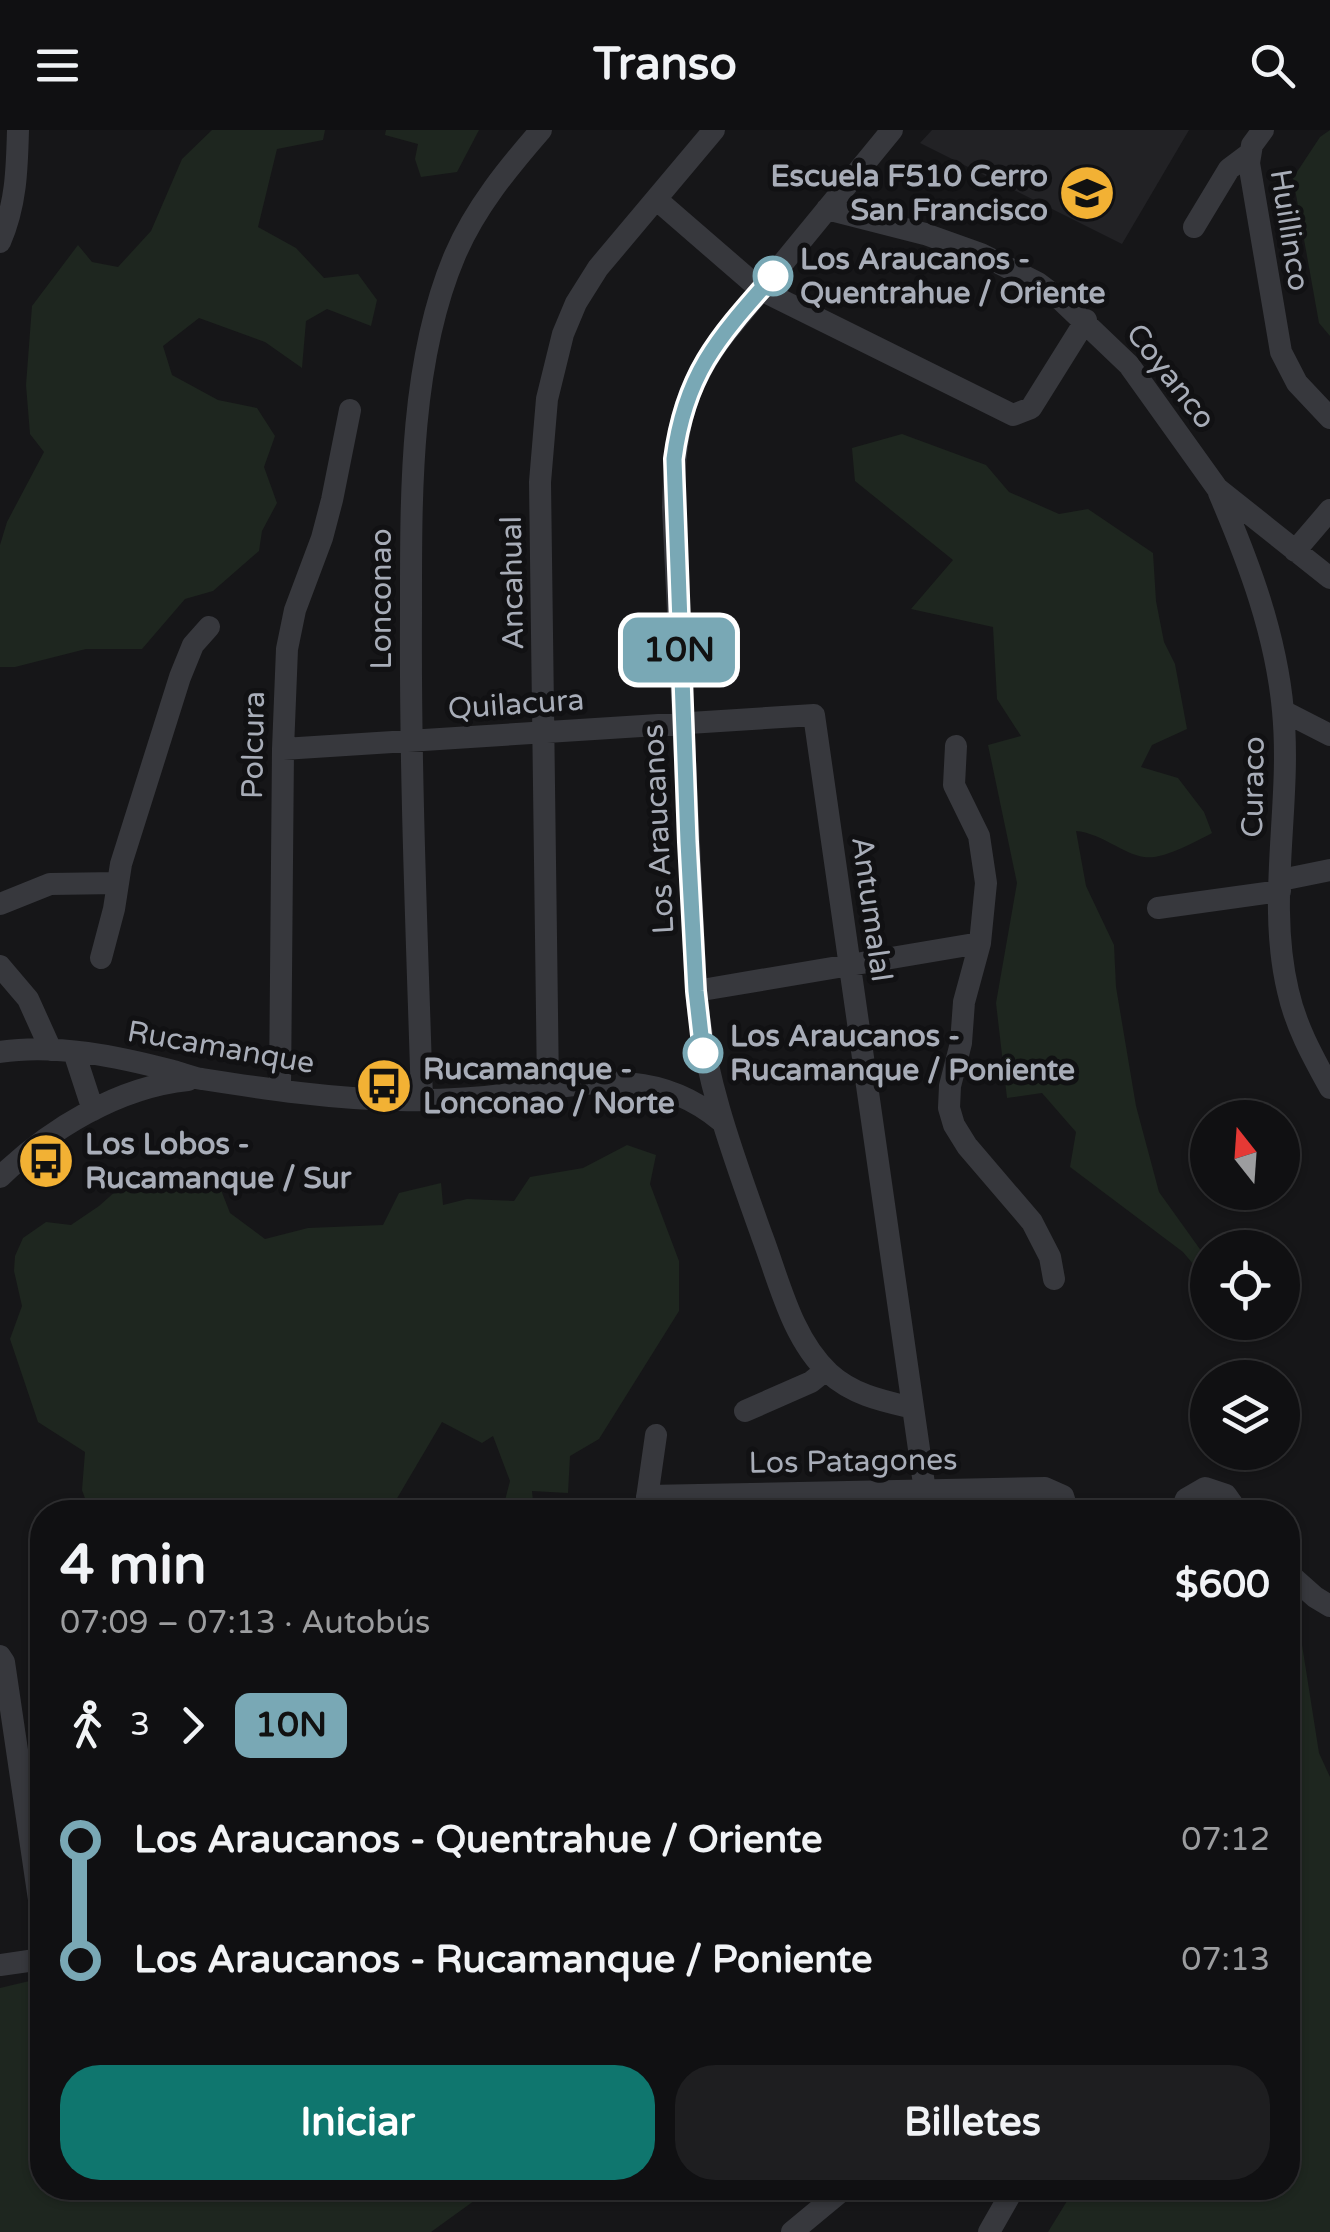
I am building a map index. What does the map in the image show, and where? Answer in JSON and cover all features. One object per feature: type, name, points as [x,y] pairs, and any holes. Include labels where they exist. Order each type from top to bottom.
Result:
[{"type":"street","points":[[0,242],[11,216],[16,188],[18,130]]},
{"type":"street","name":"Lonconao","points":[[422,1100],[410,741],[413,478],[421,397],[433,326],[466,232],[497,183],[541,130]]},
{"type":"street","name":"Ancahual","points":[[548,1088],[540,482],[547,399],[563,334],[576,302],[598,268],[714,130]]},
{"type":"street","name":"Los Araucanos","points":[[892,130],[700,368],[683,406],[678,432],[674,507],[696,991],[702,1048],[721,1121],[794,1320],[810,1351],[826,1370],[858,1392],[913,1408]]},
{"type":"street","name":"Huillinco","points":[[1263,130],[1248,163],[1282,352],[1297,383],[1330,418]]},
{"type":"street","name":"Huillinco","points":[[1194,228],[1229,170],[1250,154]]},
{"type":"street","points":[[656,199],[760,290],[1008,413],[1023,414],[1034,404],[1086,320]]},
{"type":"street","name":"Coyanco","points":[[827,209],[926,234],[981,254],[1038,284],[1086,320],[1129,365],[1217,488],[1330,578]]},
{"type":"street","name":"Polcura","points":[[280,1089],[285,669],[290,629],[322,538],[350,410]]},
{"type":"street","name":"Curaco","points":[[1217,488],[1268,626],[1284,711],[1286,771],[1280,944],[1288,992],[1308,1048],[1330,1088]]},
{"type":"street","points":[[1296,550],[1330,510]]},
{"type":"street","points":[[101,958],[117,884],[189,652],[209,626]]},
{"type":"street","points":[[1284,711],[1330,735]]},
{"type":"street","name":"Quilacura","points":[[282,749],[814,715]]},
{"type":"street","name":"Antumalal","points":[[814,715],[913,1408]]},
{"type":"street","points":[[956,746],[954,785],[974,824],[984,861],[985,904],[980,943],[964,1002],[949,1108],[967,1146],[1032,1222],[1050,1257],[1054,1279]]},
{"type":"street","points":[[1158,908],[1280,885],[1330,870]]},
{"type":"street","points":[[0,904],[50,884],[117,884]]},
{"type":"street","points":[[696,991],[980,943]]},
{"type":"street","points":[[0,966],[28,999],[62,1051],[93,1110]]},
{"type":"street","name":"Rucamanque","points":[[0,1052],[62,1051],[172,1070],[201,1079],[374,1100],[422,1100],[608,1081],[638,1082],[680,1095],[721,1121]]},
{"type":"street","points":[[0,1177],[44,1140],[93,1110],[148,1088],[201,1079]]},
{"type":"street","points":[[746,1411],[812,1382],[826,1370]]},
{"type":"street","points":[[913,1408],[926,1500]]},
{"type":"street","points":[[647,1500],[656,1435]]},
{"type":"street","name":"Los Patagones","points":[[800,1500],[925,1488],[1046,1488],[1061,1500]]},
{"type":"street","points":[[1186,1500],[1204,1488],[1226,1495],[1230,1500]]},
{"type":"street","points":[[1300,1584],[1330,1606]]},
{"type":"street","points":[[0,1656],[30,1845]]},
{"type":"street","points":[[0,1965],[30,1960]]},
{"type":"street","points":[[792,2232],[831,2200]]},
{"type":"street","points":[[989,2232],[1007,2200]]},
{"type":"shaded area","points":[[212,130],[325,130],[323,140],[277,149],[258,227],[296,248],[324,278],[358,274],[377,300],[371,326],[327,309],[306,321],[302,368],[265,342],[199,318],[163,346],[172,375],[218,400],[257,408],[275,436],[264,467],[277,503],[262,531],[259,551],[213,591],[185,599],[142,649],[86,649],[15,667],[0,667],[0,545],[7,522],[44,452],[30,434],[26,385],[32,306],[78,245],[92,262],[118,267],[151,231],[182,159]]},
{"type":"shaded area","points":[[386,130],[479,130],[457,172],[421,177],[415,159],[418,144],[385,135]]},
{"type":"shaded area","name":"Escuela F510 Cerro San Francisco","points":[[932,130],[1189,130],[1122,244],[920,143]]},
{"type":"shaded area","points":[[1330,130],[1330,336],[1319,323],[1293,178],[1320,137]]},
{"type":"shaded area","points":[[902,434],[986,465],[1009,492],[1059,514],[1088,509],[1153,553],[1156,601],[1164,642],[1175,664],[1187,729],[1152,745],[1141,767],[1178,778],[1204,812],[1212,833],[1179,850],[1144,857],[1076,831],[1086,886],[1114,945],[1116,987],[1136,1106],[1159,1192],[1190,1235],[1190,1260],[1070,1167],[1076,1132],[1042,1093],[1007,1098],[996,1003],[1017,883],[988,745],[1021,736],[997,699],[993,627],[911,609],[953,560],[855,481],[852,448]]},
{"type":"shaded area","points":[[627,1145],[656,1155],[650,1184],[679,1261],[679,1311],[599,1439],[570,1456],[568,1493],[532,1491],[533,1500],[505,1500],[510,1481],[493,1436],[482,1443],[442,1422],[396,1500],[86,1500],[82,1490],[85,1452],[38,1422],[10,1339],[22,1306],[14,1271],[15,1256],[23,1238],[46,1222],[71,1225],[126,1182],[176,1181],[186,1168],[221,1190],[230,1213],[265,1239],[308,1228],[383,1225],[399,1193],[441,1183],[443,1205],[467,1199],[514,1201],[530,1177],[583,1168]]},
{"type":"shaded area","points":[[1300,1632],[1319,1753],[1330,1777],[1330,2232],[1048,2232],[1068,2200],[1300,2200]]},
{"type":"shaded area","points":[[30,1981],[30,2200],[475,2200],[431,2232],[0,2232],[0,1988]]},
{"type":"bus line","name":"10N","points":[[703,1053],[688,842],[674,459],[683,406],[700,368],[773,276]]},
{"type":"place","name":"Escuela F510 Cerro San Francisco","points":[[1087,193]]},
{"type":"place","name":"Los Araucanos - Quentrahue / Oriente","points":[[773,276]]},
{"type":"place","name":"Los Araucanos - Rucamanque / Poniente","points":[[703,1053]]},
{"type":"place","name":"Rucamanque - Lonconao / Norte","points":[[384,1086]]},
{"type":"place","name":"Los Lobos - Rucamanque / Sur","points":[[46,1161]]}]
